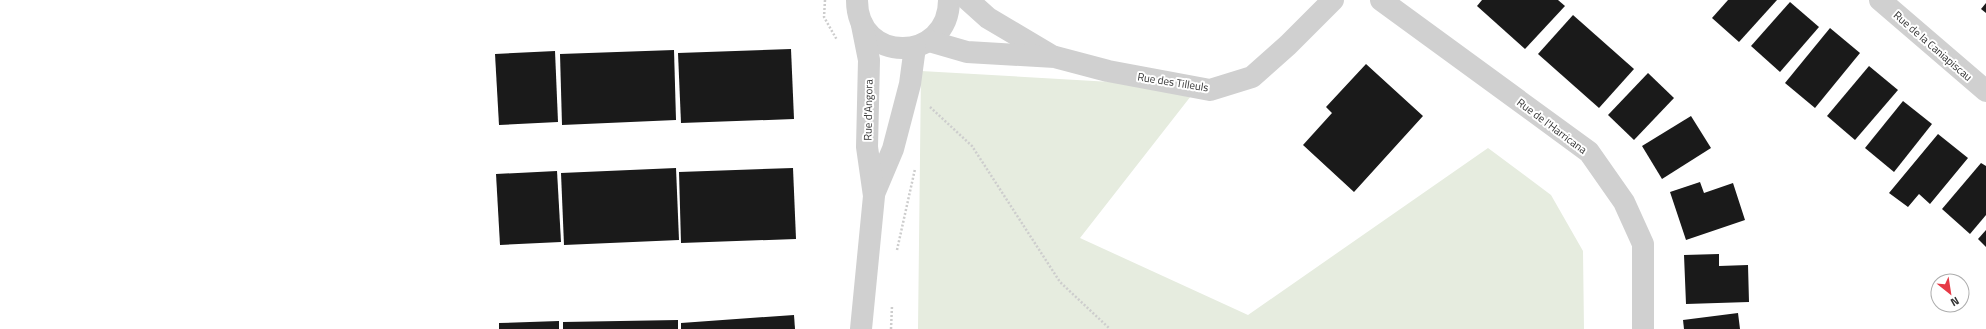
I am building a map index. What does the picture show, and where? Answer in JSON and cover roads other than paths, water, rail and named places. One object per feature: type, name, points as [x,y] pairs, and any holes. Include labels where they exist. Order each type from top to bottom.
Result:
[{"type":"street","name":"Rue d'Angora","points":[[857,0],[857,11],[862,25],[869,60],[867,147],[874,196],[861,329]]},
{"type":"street","points":[[922,44],[940,30],[947,17],[949,0]]},
{"type":"street","name":"Rue des Tilleuls","points":[[968,0],[988,18],[1055,57]]},
{"type":"street","name":"Rue des Tilleuls","points":[[862,25],[871,37],[884,45],[899,49],[922,44],[967,52],[1055,57],[1108,71],[1210,90],[1252,77],[1288,45],[1333,0]]},
{"type":"street","name":"Rue de l'Harricana","points":[[1381,0],[1589,152],[1624,202],[1643,244],[1643,329]]},
{"type":"street","name":"Rue de la Caniapiscau","points":[[1880,0],[1986,91]]},
{"type":"street","name":"Rue d'Angora","points":[[874,196],[893,149],[922,44]]}]
